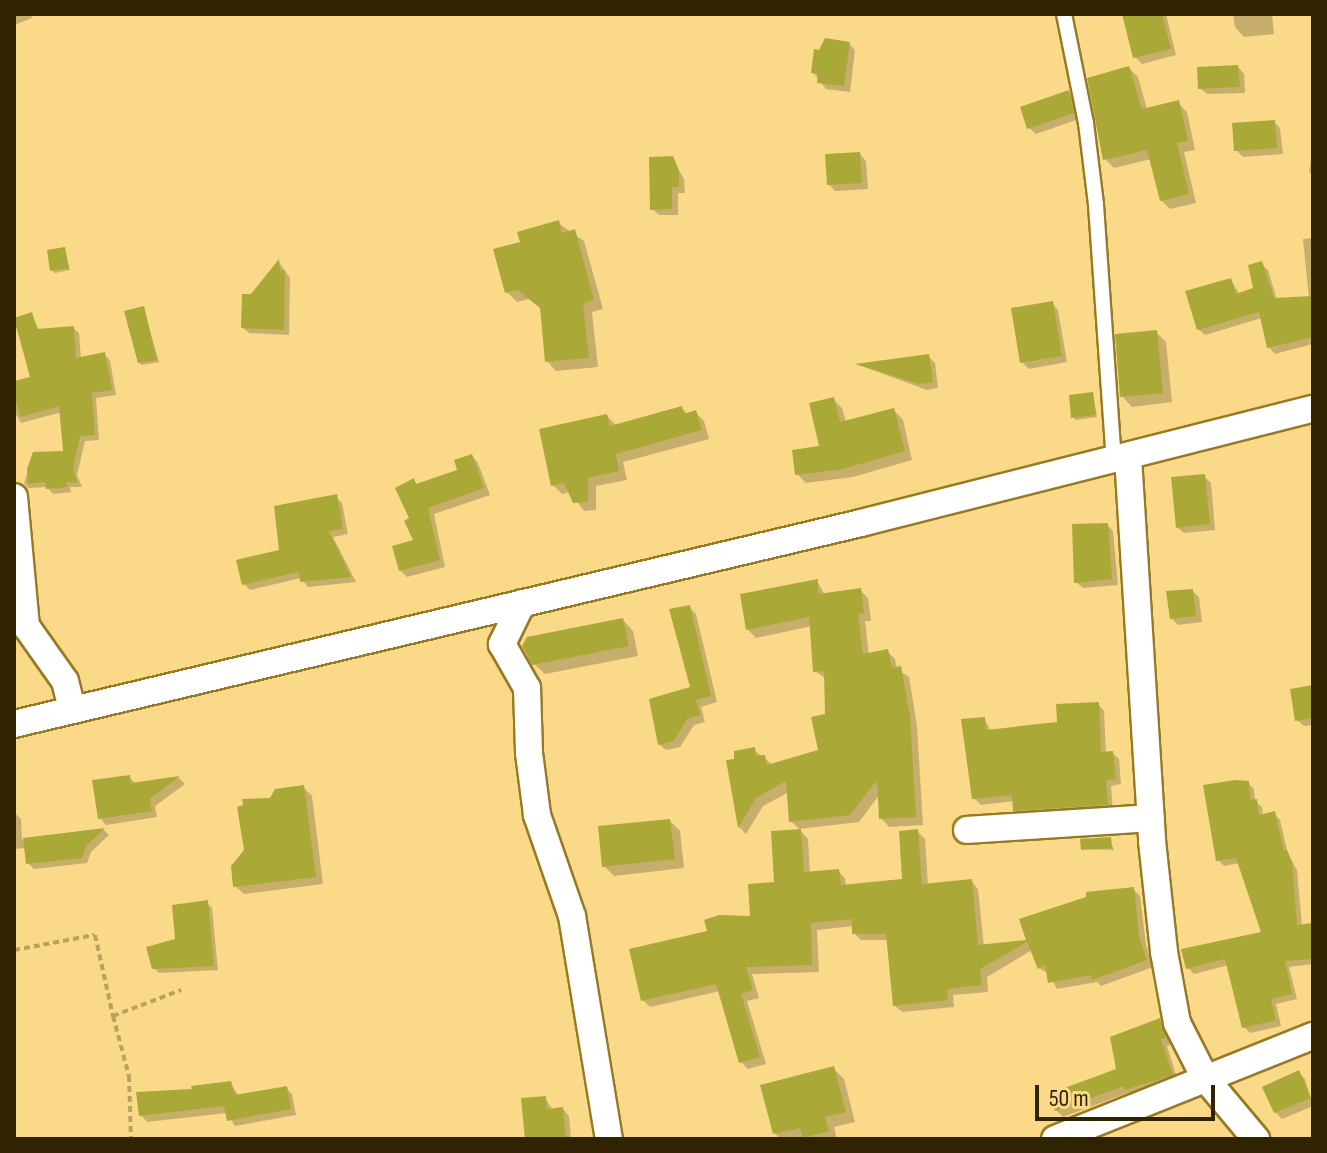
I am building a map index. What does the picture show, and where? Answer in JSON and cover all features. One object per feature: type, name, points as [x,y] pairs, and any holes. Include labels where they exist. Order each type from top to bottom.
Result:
[{"type":"street","points":[[14,724],[1313,409]]},
{"type":"street","points":[[1121,458],[1164,952],[1177,1023],[1205,1078],[1256,1139]]},
{"type":"street","points":[[14,497],[26,626],[65,681],[72,710]]},
{"type":"street","points":[[522,603],[502,644],[527,688],[529,753],[537,815],[572,916],[609,1139]]},
{"type":"street","points":[[967,830],[1151,818]]},
{"type":"street","points":[[1055,1139],[1313,1036]]},
{"type":"lane","points":[[1064,14],[1086,123],[1121,458]]},
{"type":"path","points":[[14,950],[95,935],[129,1076],[131,1139]]},
{"type":"path","points":[[113,1016],[181,990]]},
{"type":"building","points":[[1122,14],[1162,14],[1171,49],[1133,58]]},
{"type":"building","points":[[825,38],[850,42],[844,86],[817,83],[818,74],[811,73],[814,49],[819,50]]},
{"type":"building","points":[[1238,65],[1240,87],[1198,89],[1197,67]]},
{"type":"building","points":[[1129,66],[1142,109],[1179,100],[1188,141],[1177,143],[1189,194],[1160,201],[1147,150],[1103,160],[1087,78]]},
{"type":"building","points":[[1069,90],[1074,113],[1027,129],[1020,107]]},
{"type":"building","points":[[1275,120],[1277,148],[1234,151],[1232,123]]},
{"type":"building","points":[[860,152],[862,183],[827,185],[825,154]]},
{"type":"building","points":[[673,156],[679,170],[679,187],[672,187],[672,209],[650,210],[649,157]]},
{"type":"building","points":[[559,220],[562,233],[575,229],[594,300],[583,303],[589,358],[545,362],[540,308],[518,290],[505,293],[493,249],[520,242],[517,232]]},
{"type":"building","points":[[65,247],[69,268],[50,271],[47,250]]},
{"type":"building","points":[[279,259],[280,271],[285,270],[284,330],[241,328],[242,294],[251,294]]},
{"type":"building","points":[[1262,261],[1274,298],[1313,296],[1313,337],[1267,348],[1259,312],[1197,330],[1185,291],[1231,278],[1236,294],[1253,288],[1248,265]]},
{"type":"building","points":[[1053,301],[1062,356],[1020,363],[1011,308]]},
{"type":"building","points":[[144,306],[157,360],[138,363],[124,311]]},
{"type":"building","points":[[32,312],[37,329],[74,326],[76,358],[105,352],[112,390],[92,393],[95,435],[80,436],[73,469],[78,483],[66,482],[67,487],[46,489],[45,482],[28,484],[27,469],[33,452],[63,451],[59,406],[21,417],[14,396],[14,381],[30,377],[14,318]]},
{"type":"building","points":[[1157,330],[1163,393],[1120,397],[1115,334]]},
{"type":"building","points":[[929,354],[933,382],[919,384],[855,364]]},
{"type":"building","points":[[1093,392],[1096,415],[1071,418],[1069,395]]},
{"type":"building","points":[[834,397],[840,422],[894,408],[905,451],[843,469],[795,475],[792,450],[819,446],[809,403]]},
{"type":"building","points":[[682,406],[684,414],[696,410],[702,430],[616,454],[619,471],[588,478],[588,502],[573,503],[564,483],[551,486],[539,429],[607,414],[610,426]]},
{"type":"building","points":[[472,454],[484,488],[428,508],[440,560],[399,571],[392,546],[413,540],[404,521],[409,518],[395,488],[414,478],[416,484],[457,470],[454,460]]},
{"type":"building","points":[[1205,474],[1210,524],[1176,528],[1171,477]]},
{"type":"building","points":[[337,494],[343,529],[329,531],[351,577],[300,582],[299,572],[242,585],[236,560],[279,550],[274,506]]},
{"type":"building","points":[[1108,523],[1112,579],[1074,583],[1072,524]]},
{"type":"building","points":[[818,579],[818,594],[861,588],[864,613],[858,614],[863,654],[888,649],[892,668],[901,666],[910,716],[916,817],[879,819],[877,780],[850,815],[789,822],[786,781],[756,798],[738,828],[726,760],[734,759],[734,751],[755,747],[756,756],[765,755],[767,765],[818,750],[811,717],[825,714],[824,671],[813,672],[809,617],[746,630],[740,594]]},
{"type":"building","points":[[1193,589],[1196,616],[1170,619],[1166,591]]},
{"type":"building","points":[[690,605],[711,696],[696,700],[700,715],[687,719],[674,741],[658,745],[649,699],[690,687],[669,609]]},
{"type":"building","points":[[623,618],[629,646],[532,665],[522,646],[527,637]]},
{"type":"building","points":[[1313,685],[1313,718],[1295,721],[1290,689]]},
{"type":"building","points":[[1099,702],[1101,752],[1113,751],[1116,779],[1106,780],[1108,805],[1013,811],[1012,795],[972,799],[961,719],[985,717],[986,730],[1057,722],[1056,704]]},
{"type":"building","points":[[130,775],[131,783],[180,776],[150,799],[152,811],[98,819],[92,780]]},
{"type":"building","points":[[1249,781],[1250,800],[1257,799],[1259,815],[1275,811],[1284,851],[1287,850],[1292,862],[1297,925],[1313,923],[1313,959],[1285,961],[1292,994],[1271,999],[1276,1020],[1242,1028],[1225,959],[1186,969],[1181,949],[1261,932],[1236,858],[1216,861],[1203,785]]},
{"type":"building","points":[[304,785],[316,877],[233,887],[231,866],[244,850],[237,807],[243,805],[242,799],[270,798],[275,789]]},
{"type":"building","points":[[670,819],[675,859],[602,867],[598,826]]},
{"type":"building","points":[[105,828],[86,846],[82,858],[26,864],[23,838]]},
{"type":"building","points":[[801,829],[804,872],[839,869],[841,885],[902,879],[899,831],[918,829],[922,884],[972,879],[978,945],[1026,940],[1019,919],[1086,897],[1086,892],[1134,887],[1139,936],[1147,960],[1092,980],[1091,975],[1048,983],[1045,965],[1038,969],[1027,942],[980,969],[982,985],[947,989],[948,1000],[893,1006],[886,934],[852,934],[852,919],[811,923],[812,965],[746,967],[753,990],[741,994],[760,1057],[739,1063],[716,984],[641,1001],[629,949],[707,931],[704,920],[719,915],[750,916],[748,884],[774,882],[771,831]]},
{"type":"building","points":[[1111,837],[1112,848],[1081,850],[1080,839]]},
{"type":"building","points":[[208,900],[214,966],[152,969],[146,947],[175,939],[172,905]]},
{"type":"building","points":[[1160,1018],[1166,1038],[1161,1039],[1173,1075],[1125,1090],[1124,1086],[1055,1111],[1048,1094],[1116,1069],[1110,1037]]},
{"type":"building","points":[[834,1066],[846,1112],[825,1117],[829,1131],[803,1138],[800,1128],[773,1134],[760,1085]]},
{"type":"building","points":[[1299,1070],[1311,1098],[1274,1113],[1262,1087]]},
{"type":"building","points":[[231,1081],[235,1095],[287,1086],[291,1109],[227,1121],[224,1106],[139,1116],[136,1092],[192,1089],[191,1086]]},
{"type":"building","points":[[546,1096],[547,1109],[563,1107],[566,1139],[525,1139],[521,1098]]}]
